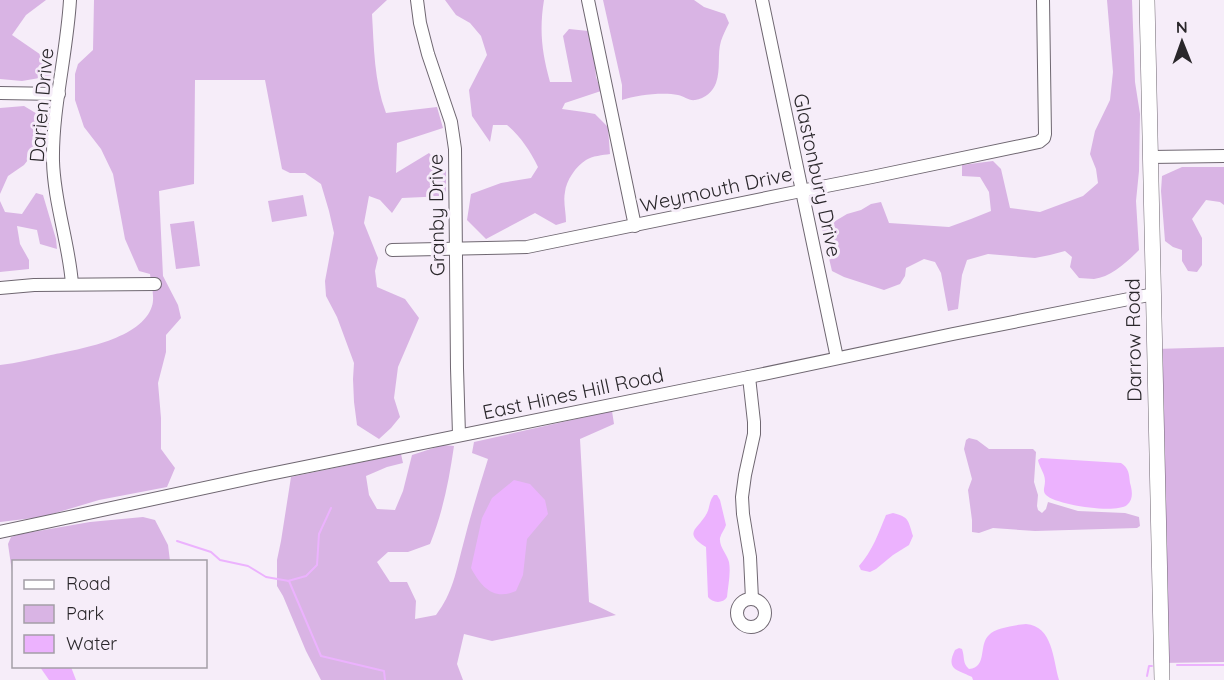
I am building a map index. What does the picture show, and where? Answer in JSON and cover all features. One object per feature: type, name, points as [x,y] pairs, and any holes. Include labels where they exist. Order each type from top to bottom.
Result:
[{"type":"main road","name":"Darrow Road","points":[[1147,0],[1162,680]]},
{"type":"street","name":"Darien Drive","points":[[70,0],[55,127],[54,173],[72,284]]},
{"type":"street","name":"Granby Drive","points":[[417,0],[420,23],[428,54],[444,96],[455,149],[459,435]]},
{"type":"street","points":[[588,0],[635,226]]},
{"type":"street","name":"Glastonbury Drive","points":[[762,0],[837,358]]},
{"type":"street","name":"Weymouth Drive","points":[[392,250],[528,247],[1039,142],[1045,134],[1043,0]]},
{"type":"street","points":[[0,93],[59,94]]},
{"type":"street","points":[[1150,157],[1224,156]]},
{"type":"street","points":[[0,288],[72,284],[155,284]]},
{"type":"street","name":"East Hines Hill Road","points":[[0,532],[459,435],[1154,294]]},
{"type":"street","points":[[749,377],[754,434],[742,497],[750,557],[752,599]]},
{"type":"green space","points":[[0,0],[46,0],[26,15],[12,35],[44,57],[51,76],[22,81],[0,79]]},
{"type":"green space","points":[[94,0],[387,0],[372,14],[377,76],[386,113],[437,107],[443,128],[397,143],[396,173],[429,153],[446,171],[446,196],[402,198],[392,213],[380,200],[369,196],[364,223],[378,258],[375,271],[377,287],[405,299],[419,318],[398,367],[394,398],[400,417],[379,439],[357,425],[354,402],[354,363],[337,317],[326,296],[325,281],[334,233],[321,184],[305,173],[290,173],[282,169],[265,80],[195,80],[194,184],[159,191],[163,276],[178,305],[181,318],[166,335],[166,352],[158,383],[161,449],[175,468],[167,487],[99,500],[42,517],[0,522],[0,365],[109,341],[136,327],[146,317],[153,302],[150,274],[139,271],[125,239],[113,174],[101,149],[84,127],[75,100],[75,74],[78,64],[93,50]]},
{"type":"green space","points":[[445,0],[544,0],[542,42],[550,82],[572,82],[563,36],[569,29],[588,31],[594,54],[596,77],[601,91],[565,103],[562,109],[595,114],[608,127],[610,154],[588,159],[572,174],[564,195],[566,222],[556,225],[535,213],[486,239],[467,220],[471,194],[501,183],[531,178],[538,167],[525,144],[507,125],[493,125],[490,142],[472,116],[469,90],[487,55],[481,36],[470,23],[456,15]]},
{"type":"green space","points":[[603,0],[694,0],[704,7],[725,14],[729,23],[721,41],[717,78],[711,92],[695,100],[665,94],[642,95],[622,100],[622,85]]},
{"type":"green space","points":[[1107,0],[1132,0],[1135,82],[1140,114],[1136,201],[1139,250],[1113,272],[1094,279],[1079,278],[1070,267],[1072,257],[1065,251],[1035,258],[988,254],[967,260],[962,275],[958,309],[948,311],[941,273],[935,262],[924,259],[906,268],[905,276],[900,284],[884,290],[832,271],[822,229],[847,214],[871,204],[881,202],[889,223],[949,227],[991,211],[989,192],[980,177],[962,176],[962,165],[993,161],[1001,169],[1010,208],[1040,212],[1083,196],[1098,183],[1090,154],[1095,131],[1110,100],[1113,72]]},
{"type":"green space","points":[[24,106],[44,118],[40,137],[24,165],[8,176],[0,194],[0,108]]},
{"type":"green space","points":[[1182,167],[1224,167],[1224,205],[1220,202],[1206,200],[1192,219],[1202,238],[1202,265],[1197,272],[1188,271],[1182,261],[1182,250],[1165,241],[1162,176]]},
{"type":"green space","points":[[36,193],[43,195],[57,249],[40,244],[37,230],[17,226],[20,244],[29,260],[29,269],[0,272],[0,201],[5,212],[22,214]]},
{"type":"green space","points":[[303,195],[307,216],[272,222],[268,201]]},
{"type":"green space","points":[[194,221],[200,266],[176,269],[170,224]]},
{"type":"green space","points":[[1224,347],[1224,662],[1161,663],[1155,349]]},
{"type":"green space","points":[[612,411],[614,424],[580,439],[589,602],[616,615],[492,641],[464,634],[457,664],[463,680],[321,680],[277,586],[277,560],[291,477],[401,454],[403,463],[366,476],[369,495],[377,509],[395,510],[403,491],[412,455],[443,445],[454,446],[445,496],[430,544],[408,552],[388,552],[377,562],[390,582],[407,582],[416,601],[415,619],[436,615],[453,582],[488,459],[472,453],[474,442]]},
{"type":"green space","points":[[969,438],[977,440],[989,449],[1033,449],[1036,452],[1034,482],[1038,495],[1038,510],[1042,513],[1048,502],[1078,511],[1125,513],[1139,517],[1140,526],[1137,528],[1035,531],[993,528],[979,533],[972,532],[968,490],[972,479],[964,449],[966,440]]},
{"type":"green space","points":[[143,517],[155,520],[168,545],[170,560],[12,560],[12,572],[8,544],[11,537],[90,522]]},
{"type":"water","points":[[1041,458],[1121,463],[1129,474],[1131,500],[1121,508],[1111,509],[1073,505],[1052,499],[1044,492],[1045,478],[1038,460]]},
{"type":"water","points":[[514,480],[530,484],[545,500],[548,514],[527,539],[523,575],[516,591],[501,594],[484,586],[471,568],[482,518],[492,498]]},
{"type":"water","points":[[714,495],[717,495],[720,500],[726,525],[720,541],[729,562],[730,571],[727,597],[718,602],[708,597],[706,547],[693,534],[707,513]]},
{"type":"water","points":[[893,513],[902,516],[909,523],[913,536],[909,545],[876,569],[870,572],[861,570],[859,566],[872,548],[886,515]]},
{"type":"water","points":[[1026,624],[1035,626],[1047,637],[1059,680],[973,680],[972,677],[958,671],[952,665],[952,657],[955,650],[959,648],[962,649],[967,667],[969,669],[975,667],[981,660],[984,644],[989,635],[1011,626]]},
{"type":"water","points":[[41,668],[71,668],[76,680],[49,680]]},
{"type":"waterway","points":[[288,581],[306,576],[317,565],[319,534],[331,508]]},
{"type":"waterway","points":[[177,541],[211,552],[220,560],[248,566],[266,577],[289,581],[321,656],[384,671],[385,680]]},
{"type":"waterway","points":[[1177,665],[1224,665]]},
{"type":"waterway","points":[[1147,676],[1149,666],[1152,666]]}]
